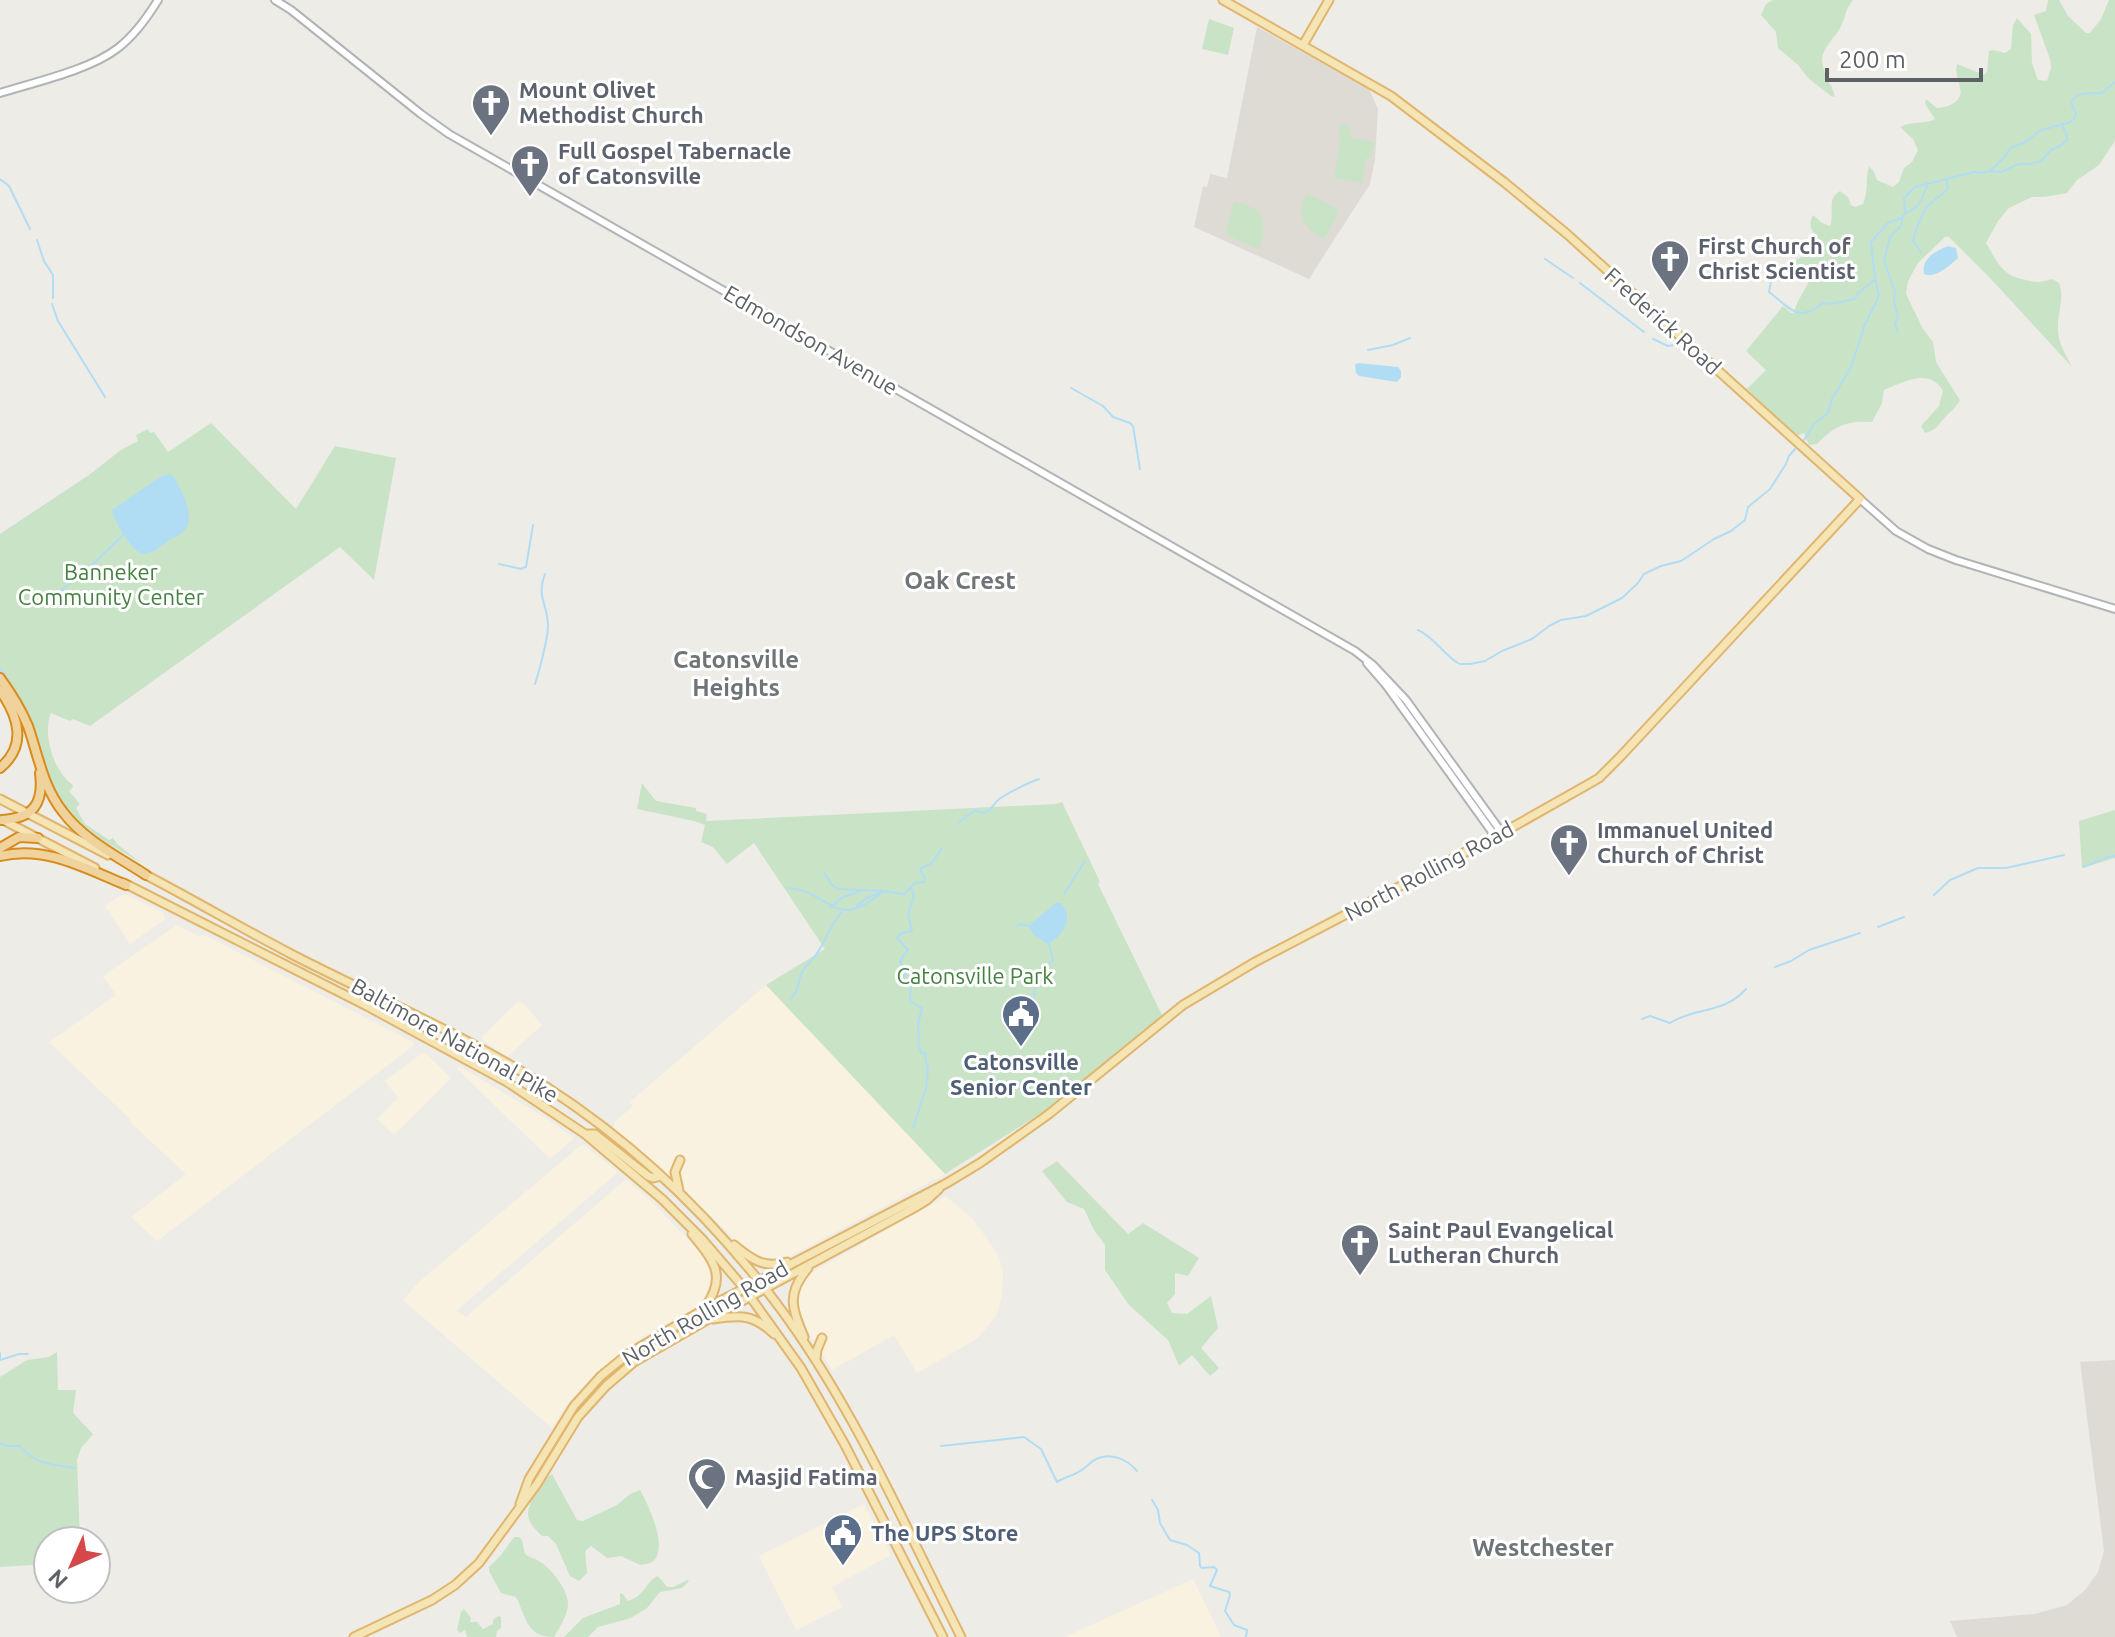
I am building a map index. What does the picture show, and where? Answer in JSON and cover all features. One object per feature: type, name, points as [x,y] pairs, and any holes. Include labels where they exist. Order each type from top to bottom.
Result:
[{"type":"highway","points":[[0,678],[23,716],[53,797],[91,840],[146,875]]},
{"type":"highway","points":[[0,690],[16,721],[18,740],[12,756],[0,768]]},
{"type":"highway","points":[[1,819],[16,819],[33,809],[39,796],[39,764]]},
{"type":"highway","points":[[0,848],[19,837],[38,838]]},
{"type":"highway","points":[[0,856],[30,852],[55,856],[126,885]]},
{"type":"main road","points":[[0,93],[110,54],[132,36],[158,0]]},
{"type":"main road","name":"Edmondson Avenue","points":[[275,0],[449,134],[1319,629],[1363,657],[1499,834]]},
{"type":"main road","name":"Frederick Road","points":[[1223,0],[1391,96],[1528,201],[1896,531],[1936,553],[2115,609]]},
{"type":"main road","points":[[1303,45],[1329,0]]},
{"type":"main road","name":"North Rolling Road","points":[[520,1504],[529,1479],[553,1437],[586,1392],[628,1354],[744,1288],[947,1183],[1049,1114],[1183,1005],[1255,962],[1499,834],[1605,772],[1860,499]]},
{"type":"main road","name":"Baltimore National Pike","points":[[0,799],[524,1073],[599,1124],[661,1176],[715,1229],[759,1280],[816,1360],[851,1420],[961,1637]]},
{"type":"main road","name":"Baltimore National Pike","points":[[1,819],[471,1061],[585,1134],[668,1205],[751,1296],[789,1349],[845,1445],[943,1637]]},
{"type":"main road","points":[[273,960],[280,954],[292,954]]},
{"type":"main road","points":[[585,1134],[595,1134],[648,1176],[661,1176]]},
{"type":"main road","points":[[680,1160],[675,1179],[680,1193]]},
{"type":"main road","name":"North Rolling Road","points":[[354,1637],[418,1608],[455,1585],[487,1554],[537,1484],[578,1417],[606,1386],[648,1353],[927,1200],[947,1183]]},
{"type":"main road","points":[[668,1205],[708,1254],[717,1273],[713,1295],[703,1310]]},
{"type":"main road","points":[[715,1229],[761,1264],[776,1265],[811,1253]]},
{"type":"main road","points":[[809,1350],[795,1318],[792,1299],[797,1283],[811,1265]]},
{"type":"main road","points":[[707,1320],[737,1316],[754,1318],[789,1349]]},
{"type":"main road","points":[[816,1360],[822,1338]]},
{"type":"shaded area","points":[[1257,27],[1369,89],[1378,109],[1375,160],[1370,184],[1309,279],[1194,227],[1203,186],[1207,187],[1210,174],[1227,178]]},
{"type":"shaded area","points":[[122,895],[163,913],[165,919],[130,944],[105,906]]},
{"type":"shaded area","points":[[177,925],[199,936],[204,935],[413,1042],[413,1046],[157,1241],[131,1217],[186,1174],[49,1042],[116,995],[103,976]]},
{"type":"shaded area","points":[[766,985],[945,1174],[798,1252],[773,1261],[757,1258],[746,1250],[645,1154],[614,1130],[614,1123],[633,1106],[630,1102]]},
{"type":"shaded area","points":[[521,1001],[542,1025],[508,1056],[481,1038]]},
{"type":"shaded area","points":[[425,1053],[451,1078],[394,1135],[377,1119],[398,1098],[385,1081]]},
{"type":"shaded area","points":[[459,1066],[546,1118],[573,1137],[572,1140],[551,1158],[548,1157],[457,1069]]},
{"type":"shaded area","points":[[584,1145],[617,1173],[456,1311],[466,1317],[626,1179],[704,1256],[709,1266],[711,1286],[706,1300],[698,1307],[641,1338],[595,1374],[566,1406],[552,1428],[403,1300],[420,1281]]},
{"type":"shaded area","points":[[946,1196],[973,1219],[997,1253],[1003,1270],[1003,1283],[996,1316],[977,1339],[917,1373],[894,1335],[832,1370],[800,1319],[797,1295],[805,1279]]},
{"type":"shaded area","points":[[2115,1360],[2115,1637],[1957,1637],[1950,1621],[2035,1614],[2067,1605],[2085,1590],[2098,1572],[2104,1551],[2080,1362]]},
{"type":"shaded area","points":[[864,1504],[891,1555],[832,1587],[842,1607],[796,1630],[759,1556]]},
{"type":"shaded area","points":[[1193,1579],[1221,1637],[1065,1637]]},
{"type":"green space","points":[[1773,0],[1853,0],[1822,59],[1835,97],[1808,78],[1778,48],[1776,32],[1761,15],[1766,4]]},
{"type":"green space","points":[[2048,0],[2059,0],[2068,16],[2086,33],[2090,33],[2101,19],[2109,0],[2115,0],[2115,141],[2099,165],[2077,180],[2067,193],[2032,197],[2009,208],[1986,243],[2008,274],[2034,282],[2052,279],[2059,283],[2058,335],[2072,367],[1991,279],[1949,237],[1945,237],[1918,263],[1908,281],[1906,294],[1933,342],[1936,362],[1960,400],[1957,405],[1935,428],[1925,433],[1921,426],[1939,406],[1943,391],[1931,380],[1908,380],[1884,390],[1882,403],[1872,422],[1842,426],[1817,444],[1809,445],[1804,433],[1796,436],[1747,389],[1766,370],[1746,351],[1783,306],[1794,313],[1811,276],[1789,272],[1789,268],[1821,246],[1811,228],[1813,215],[1830,226],[1833,198],[1840,191],[1848,197],[1851,205],[1863,204],[1869,166],[1877,180],[1893,187],[1899,182],[1904,168],[1912,162],[1918,150],[1913,139],[1900,127],[1935,119],[1925,104],[1926,99],[1937,108],[1949,106],[1960,97],[1957,64],[1984,75],[1989,51],[2005,53],[2011,49],[2013,25],[2017,18],[2031,34],[2032,63],[2038,80],[2047,81],[2050,59],[2034,15],[2046,11]]},
{"type":"green space","points":[[1209,19],[1234,28],[1228,55],[1202,49]]},
{"type":"green space","points":[[1341,124],[1348,125],[1350,137],[1374,142],[1371,158],[1366,158],[1362,183],[1334,178]]},
{"type":"green space","points":[[1307,193],[1338,212],[1325,239],[1304,221],[1302,208]]},
{"type":"green space","points":[[1234,202],[1252,208],[1262,217],[1259,249],[1228,236],[1226,231]]},
{"type":"green space","name":"Banneker Community Center","points":[[211,423],[296,509],[335,446],[396,458],[374,580],[340,547],[90,726],[51,713],[48,731],[51,752],[60,771],[72,784],[69,791],[80,804],[76,808],[85,824],[109,840],[113,838],[140,862],[86,831],[69,815],[53,786],[24,707],[0,673],[0,534],[138,441],[136,435],[148,429],[150,433],[154,432],[168,452]]},
{"type":"green space","name":"Catonsville Park","points":[[642,783],[656,801],[696,808],[696,811],[707,814],[706,821],[1062,802],[1163,1017],[1060,1101],[945,1174],[766,985],[825,949],[754,843],[727,864],[713,847],[701,842],[705,825],[637,809]]},
{"type":"green space","points":[[2115,810],[2115,858],[2082,868],[2079,821]]},
{"type":"green space","points":[[1057,1161],[1128,1234],[1143,1223],[1199,1258],[1188,1276],[1175,1273],[1175,1294],[1167,1303],[1172,1313],[1187,1314],[1211,1296],[1218,1328],[1201,1348],[1219,1368],[1210,1376],[1192,1355],[1179,1366],[1168,1340],[1129,1305],[1105,1270],[1105,1245],[1084,1209],[1067,1202],[1042,1171]]},
{"type":"green space","points":[[57,1352],[58,1390],[76,1390],[73,1413],[93,1434],[81,1448],[77,1460],[79,1525],[32,1525],[32,1565],[0,1567],[0,1377],[27,1360],[49,1357]]},
{"type":"green space","points":[[552,1474],[577,1520],[583,1521],[617,1505],[640,1490],[658,1537],[659,1546],[653,1561],[640,1565],[621,1556],[607,1558],[591,1546],[585,1551],[587,1573],[579,1581],[570,1576],[556,1544],[548,1536],[542,1536],[528,1517],[531,1501]]},
{"type":"green space","points":[[514,1537],[522,1540],[525,1554],[551,1571],[566,1595],[567,1611],[554,1637],[532,1629],[516,1597],[501,1593],[489,1571]]},
{"type":"green space","points":[[658,1576],[667,1587],[689,1581],[682,1588],[660,1592],[647,1608],[631,1618],[598,1627],[588,1637],[564,1637],[583,1618],[620,1604],[620,1594],[628,1601],[634,1599]]},
{"type":"green space","points":[[464,1609],[471,1618],[470,1622],[477,1622],[483,1629],[493,1624],[498,1616],[501,1617],[501,1628],[496,1637],[467,1637],[465,1630],[460,1633],[457,1630]]},
{"type":"water","points":[[1948,246],[1956,248],[1958,258],[1937,273],[1924,274],[1927,259]]},
{"type":"water","points":[[1355,365],[1398,367],[1401,377],[1397,382],[1359,376]]},
{"type":"water","points":[[170,474],[186,504],[188,525],[157,549],[140,553],[125,536],[112,510],[160,477]]},
{"type":"water","points":[[1056,903],[1061,903],[1065,909],[1067,920],[1062,931],[1048,944],[1034,935],[1028,926]]},
{"type":"waterway","points":[[1991,170],[2010,148],[2026,142],[2041,130],[2074,119],[2076,114],[2071,102],[2078,96],[2102,93],[2115,82]]},
{"type":"waterway","points":[[1905,213],[1904,198],[1915,187],[1974,172],[2001,172],[2019,164],[2041,161],[2068,139],[2062,124]]},
{"type":"waterway","points":[[0,179],[9,186],[30,229]]},
{"type":"waterway","points":[[1921,252],[1913,241],[1916,229],[1926,207],[1947,190],[1946,179]]},
{"type":"waterway","points":[[1898,332],[1895,324],[1898,317],[1895,291],[1884,261],[1890,237],[1901,226],[1904,214],[1919,204],[1927,186]]},
{"type":"waterway","points":[[1804,440],[1814,424],[1828,413],[1832,399],[1851,367],[1865,324],[1879,296],[1871,242],[1888,223],[1902,218]]},
{"type":"waterway","points":[[37,240],[53,275],[53,298]]},
{"type":"waterway","points":[[1545,259],[1573,278]]},
{"type":"waterway","points":[[1774,277],[1769,292],[1800,313],[1823,303],[1855,299],[1874,280]]},
{"type":"waterway","points":[[1580,283],[1644,332]]},
{"type":"waterway","points":[[52,304],[58,321],[105,397]]},
{"type":"waterway","points":[[1368,350],[1410,338]]},
{"type":"waterway","points":[[1653,339],[1668,346],[1678,344]]},
{"type":"waterway","points":[[1071,388],[1103,406],[1113,417],[1133,426],[1140,469]]},
{"type":"waterway","points":[[1460,664],[1485,661],[1532,639],[1561,620],[1586,616],[1622,598],[1644,574],[1681,561],[1731,531],[1745,520],[1748,507],[1770,489],[1795,449]]},
{"type":"waterway","points":[[526,567],[533,525]]},
{"type":"waterway","points":[[60,591],[84,573],[123,535]]},
{"type":"waterway","points":[[499,564],[521,569],[525,567]]},
{"type":"waterway","points":[[535,684],[548,631],[542,595],[545,574]]},
{"type":"waterway","points":[[1418,630],[1458,663]]},
{"type":"waterway","points":[[0,669],[5,675]]},
{"type":"waterway","points":[[958,823],[975,810],[982,813],[988,811],[1005,795],[1039,779]]},
{"type":"waterway","points":[[824,873],[838,889],[904,894],[915,883],[924,882],[920,869],[932,863],[942,848]]},
{"type":"waterway","points":[[1934,895],[1950,880],[1978,868],[2006,868],[2064,855]]},
{"type":"waterway","points":[[2083,867],[2115,856]]},
{"type":"waterway","points":[[1064,894],[1085,861]]},
{"type":"waterway","points":[[911,887],[914,896],[908,914],[912,931],[901,933],[897,938],[908,950],[900,961],[906,973],[903,979],[911,986],[910,1001],[922,1008],[918,1024],[919,1040]]},
{"type":"waterway","points":[[787,888],[801,890],[842,909],[866,904],[882,892]]},
{"type":"waterway","points":[[831,907],[841,898],[860,891]]},
{"type":"waterway","points":[[857,906],[879,893]]},
{"type":"waterway","points":[[790,999],[803,970],[842,912]]},
{"type":"waterway","points":[[1878,927],[1904,917]]},
{"type":"waterway","points":[[1016,926],[1028,926]]},
{"type":"waterway","points":[[1775,967],[1809,950],[1860,933]]},
{"type":"waterway","points":[[1034,1001],[1039,979],[1053,960],[1049,944]]},
{"type":"waterway","points":[[1642,1019],[1650,1016],[1670,1023],[1728,1003],[1746,989]]},
{"type":"waterway","points":[[913,1128],[926,1088],[928,1069],[926,1053],[921,1052],[919,1042]]},
{"type":"waterway","points":[[0,1353],[0,1360],[28,1354]]},
{"type":"waterway","points":[[941,1446],[1024,1437],[1041,1449],[1057,1482],[1077,1473],[1094,1460],[1107,1456],[1118,1458],[1137,1471]]},
{"type":"waterway","points":[[0,1443],[20,1446],[44,1463],[75,1468]]},
{"type":"waterway","points":[[1152,1500],[1170,1540],[1199,1553],[1202,1568],[1214,1567],[1217,1570],[1210,1586],[1229,1592],[1225,1611],[1234,1625],[1247,1630],[1246,1637]]},
{"type":"place","name":"Mount Olivet Methodist Church","points":[[491,137]]},
{"type":"place","name":"Full Gospel Tabernacle of Catonsville","points":[[530,198]]},
{"type":"place","name":"First Church of Christ Scientist","points":[[1670,293]]},
{"type":"place","name":"Immanuel United Church of Christ","points":[[1569,877]]},
{"type":"place","name":"Catonsville Senior Center","points":[[1021,1048]]},
{"type":"place","name":"Saint Paul Evangelical Lutheran Church","points":[[1360,1277]]},
{"type":"place","name":"Masjid Fatima","points":[[707,1511]]},
{"type":"place","name":"The UPS Store","points":[[843,1567]]},
{"type":"district","name":"Oak Crest","points":[[960,581]]},
{"type":"district","name":"Catonsville Heights","points":[[736,674]]},
{"type":"district","name":"Westchester","points":[[1543,1548]]}]
